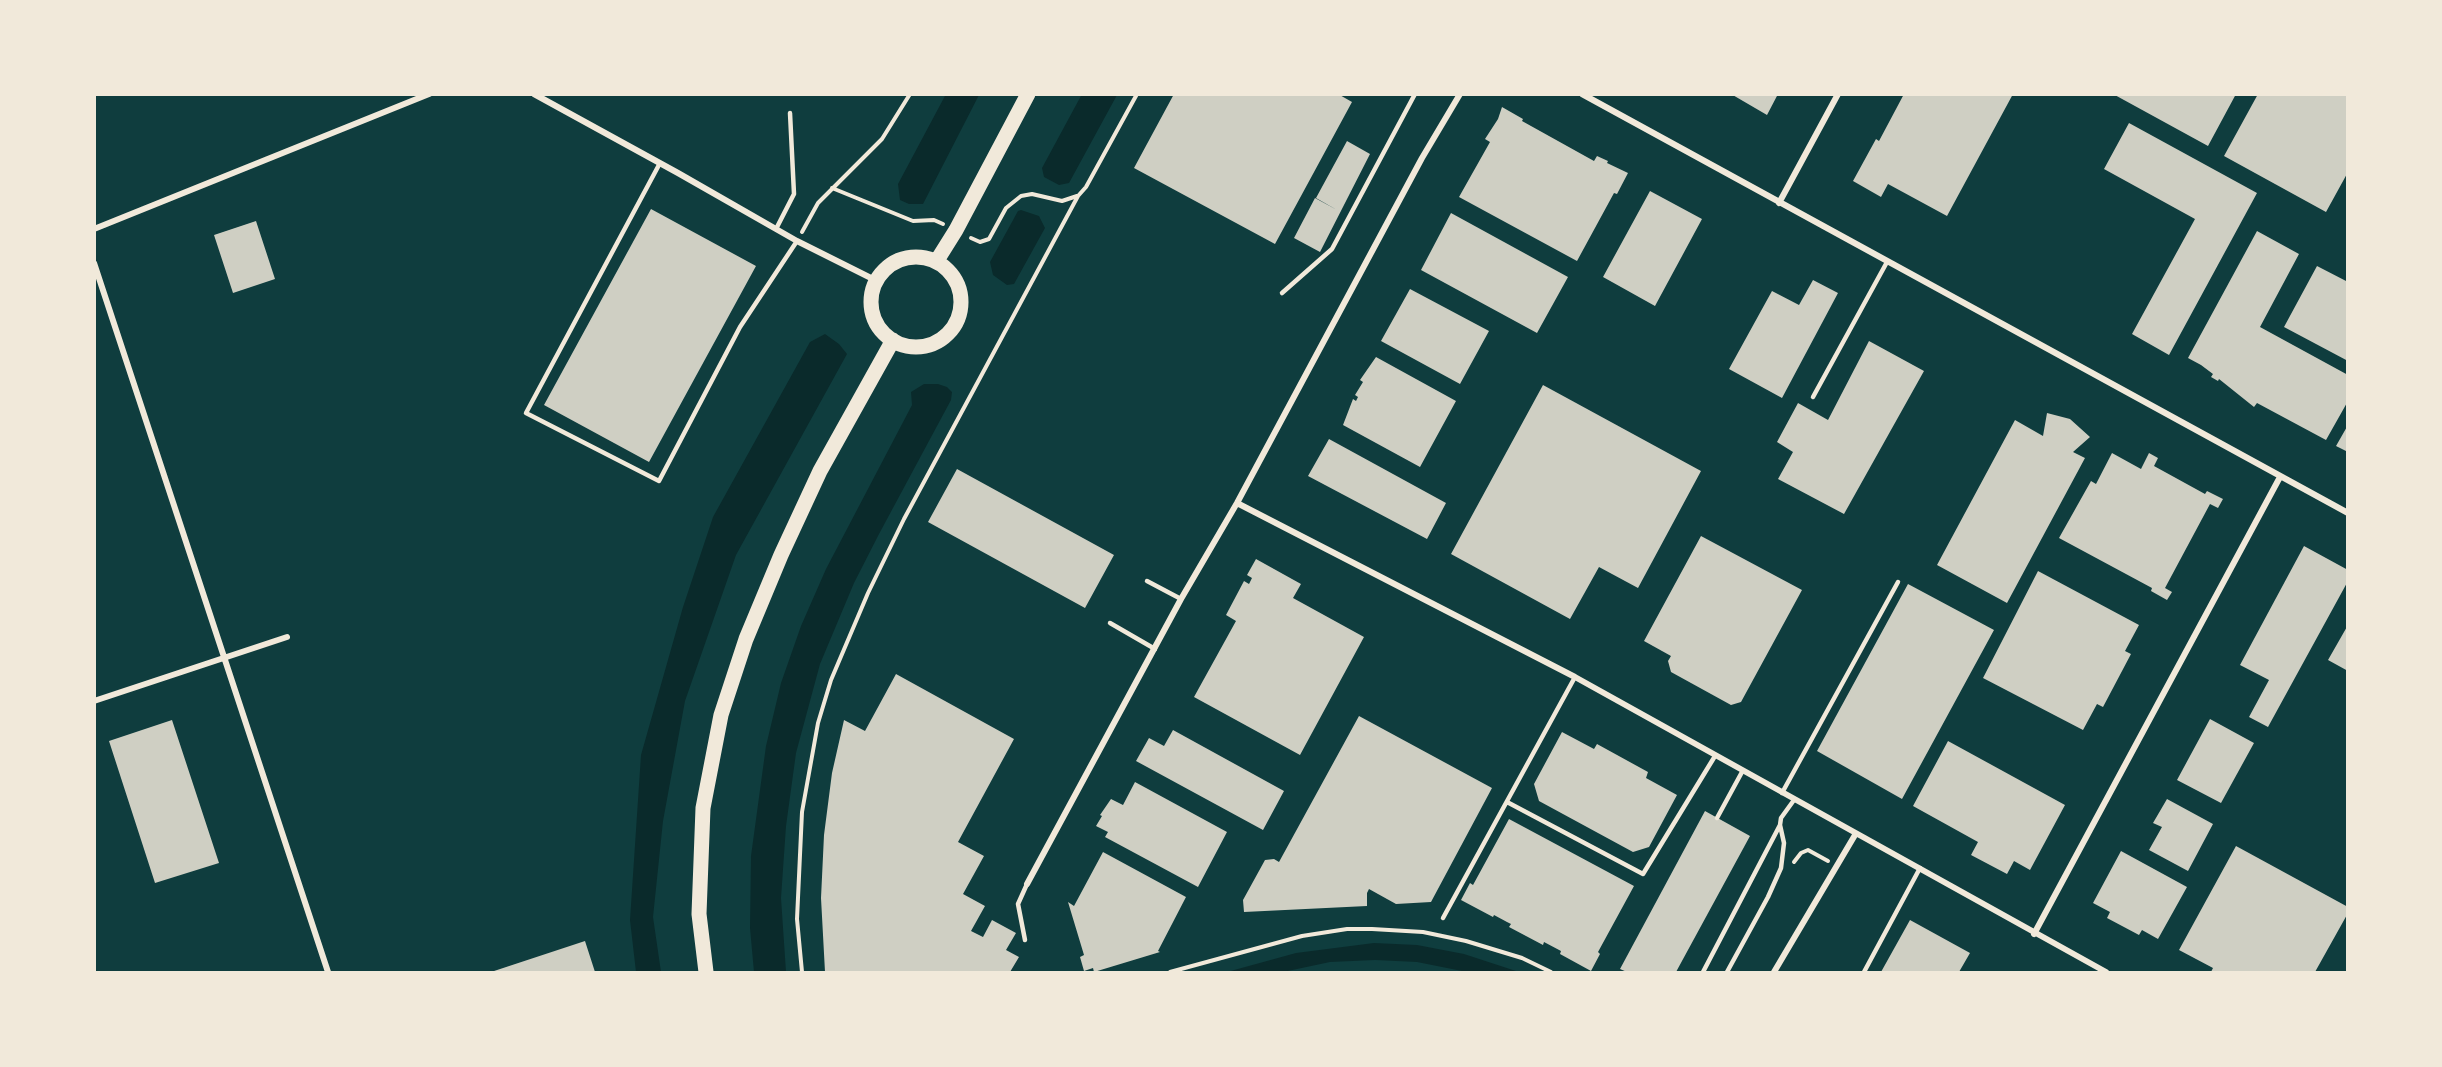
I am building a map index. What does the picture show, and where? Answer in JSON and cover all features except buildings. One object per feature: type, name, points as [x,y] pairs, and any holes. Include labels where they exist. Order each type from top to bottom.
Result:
[{"type":"main road","points":[[936,262],[1028,94]]},
{"type":"main road","points":[[914,257],[936,262],[952,275],[960,294],[959,314],[955,324],[942,339],[932,344],[912,347],[893,340],[884,333],[873,314],[872,291],[877,281],[883,271],[903,259],[914,257]]},
{"type":"main road","points":[[706,972],[699,914],[703,808],[721,715],[746,639],[781,555],[820,471],[893,340]]},
{"type":"street","points":[[94,229],[429,94]]},
{"type":"street","points":[[534,94],[544,97],[797,241],[877,281]]},
{"type":"street","points":[[1027,884],[1181,599],[1237,503],[1422,158],[1460,94]]},
{"type":"street","points":[[1582,94],[2348,513]]},
{"type":"street","points":[[1779,203],[1838,94]]},
{"type":"street","points":[[94,263],[328,972]]},
{"type":"street","points":[[2034,934],[2280,477]]},
{"type":"street","points":[[1237,503],[1575,677],[1855,835],[1920,868],[2034,934],[2106,972]]},
{"type":"street","points":[[94,701],[286,637]]},
{"type":"street","points":[[1774,972],[1855,835]]},
{"type":"lane","points":[[1282,293],[1332,249],[1415,94]]},
{"type":"lane","points":[[776,229],[794,194],[790,113]]},
{"type":"lane","points":[[660,163],[526,413],[659,481],[740,327],[797,241]]},
{"type":"lane","points":[[1813,397],[1887,262]]},
{"type":"lane","points":[[1147,581],[1181,599]]},
{"type":"lane","points":[[1782,793],[1899,582]]},
{"type":"lane","points":[[1110,624],[1155,649]]},
{"type":"lane","points":[[1443,918],[1575,677]]},
{"type":"lane","points":[[1507,802],[1643,874],[1715,756]]},
{"type":"lane","points":[[1717,818],[1743,772]]},
{"type":"lane","points":[[1727,972],[1768,897],[1781,868],[1784,849],[1781,818],[1794,800]]},
{"type":"lane","points":[[1703,972],[1780,825]]},
{"type":"lane","points":[[1864,972],[1920,868]]},
{"type":"lane","points":[[1025,940],[1018,904],[1027,884]]},
{"type":"path","points":[[797,241],[818,203],[882,139],[910,94]]},
{"type":"path","points":[[802,972],[797,919],[802,812],[824,698],[868,593],[904,519],[1078,196],[1086,187],[1137,94]]},
{"type":"path","points":[[1170,972],[1302,936],[1339,930],[1372,929],[1423,932],[1466,940],[1522,958],[1551,972]]},
{"type":"water","points":[[946,94],[979,95],[923,204],[909,204],[900,200],[898,184]]},
{"type":"water","points":[[1082,94],[1117,95],[1069,183],[1059,185],[1044,177],[1042,168]]},
{"type":"water","points":[[1018,211],[1039,216],[1045,228],[1014,284],[1007,285],[993,275],[990,262]]},
{"type":"water","points":[[825,334],[839,344],[847,354],[736,555],[685,701],[663,821],[653,917],[661,972],[636,972],[630,920],[641,755],[683,607],[713,517],[810,342]]},
{"type":"water","points":[[924,384],[938,384],[947,387],[952,392],[951,400],[854,583],[820,664],[796,753],[786,826],[781,898],[786,972],[754,972],[750,928],[751,856],[766,746],[781,683],[801,626],[826,569],[912,405],[911,392]]},
{"type":"water","points":[[1374,943],[1417,945],[1464,954],[1519,972],[1467,972],[1417,962],[1375,960],[1330,962],[1283,972],[1227,972],[1296,953]]}]
